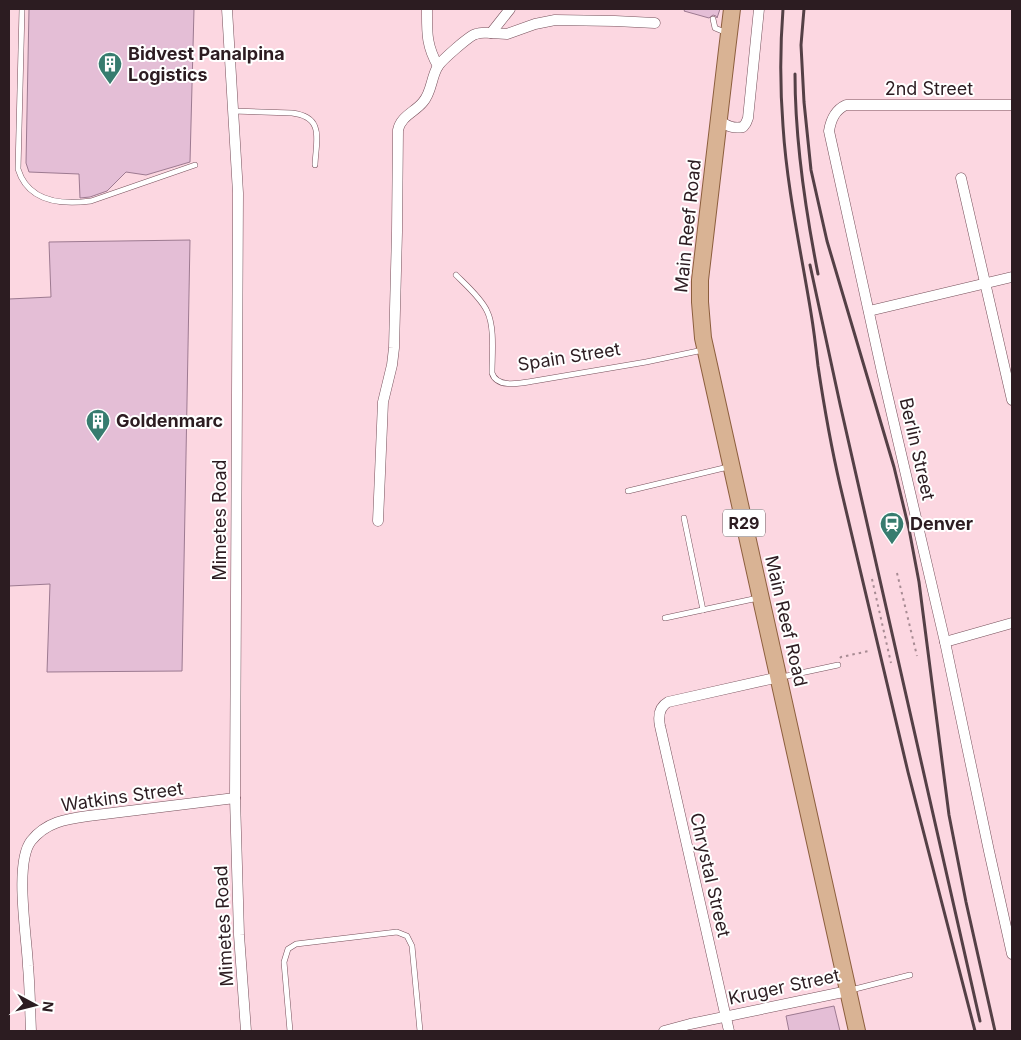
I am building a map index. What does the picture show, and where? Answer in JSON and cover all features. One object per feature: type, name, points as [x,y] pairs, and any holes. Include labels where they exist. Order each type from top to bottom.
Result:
[{"type":"main road","name":"Main Reef Road","points":[[732,9],[700,280],[701,322],[705,349],[857,1031]]},
{"type":"street","name":"Mimetes Road","points":[[228,9],[238,193],[236,798],[239,935],[246,1031]]},
{"type":"street","points":[[428,9],[428,42],[430,52],[438,66]]},
{"type":"street","points":[[491,33],[510,9]]},
{"type":"street","points":[[719,120],[729,126],[738,128],[743,127],[748,118],[759,9]]},
{"type":"street","points":[[378,521],[383,402],[394,348],[398,130],[400,123],[425,100],[438,66],[472,35],[481,33],[507,34],[535,24],[555,20],[655,23]]},
{"type":"street","name":"2nd Street","points":[[846,105],[1012,105]]},
{"type":"street","name":"Berlin Street","points":[[846,105],[840,108],[832,118],[829,131],[830,138],[945,642],[989,852],[1012,950]]},
{"type":"street","points":[[961,178],[1012,400]]},
{"type":"street","points":[[868,311],[1012,277]]},
{"type":"street","points":[[945,642],[1012,623]]},
{"type":"street","name":"Chrystal Street","points":[[729,1031],[659,715],[664,704],[668,702],[779,677]]},
{"type":"street","name":"Watkins Street","points":[[31,1031],[22,873],[24,857],[30,843],[47,826],[64,820],[236,798]]},
{"type":"street","name":"Kruger Street","points":[[664,1031],[725,1016],[848,991]]},
{"type":"lane","points":[[22,9],[18,169],[21,179],[32,192],[54,201],[74,203],[91,201],[195,165]]},
{"type":"lane","points":[[713,20],[716,28],[729,34]]},
{"type":"lane","points":[[233,111],[292,113],[308,117],[313,121],[317,129],[315,165]]},
{"type":"lane","name":"Spain Street","points":[[456,275],[486,308],[491,325],[492,373],[494,379],[498,382],[520,383],[550,379],[646,362],[705,349]]},
{"type":"lane","points":[[628,491],[731,467]]},
{"type":"lane","points":[[684,518],[704,610]]},
{"type":"lane","points":[[666,618],[760,598]]},
{"type":"lane","points":[[779,677],[838,665]]},
{"type":"lane","points":[[290,1031],[284,962],[288,949],[296,944],[397,932],[407,936],[412,946],[420,1031]]},
{"type":"lane","name":"Kruger Street","points":[[848,991],[910,975]]},
{"type":"path","points":[[897,572],[917,656]]},
{"type":"path","points":[[872,579],[891,663]]},
{"type":"path","points":[[838,665],[841,657],[869,651]]},
{"type":"building","name":"Bidvest Panalpina Logistics","points":[[29,9],[194,9],[190,162],[146,175],[126,172],[107,191],[90,197],[80,198],[79,174],[29,172],[26,163]]},
{"type":"building","points":[[685,9],[720,9],[717,18],[713,15],[709,18],[684,11]]},
{"type":"building","name":"Goldenmarc","points":[[190,240],[182,671],[47,672],[50,584],[9,586],[9,299],[51,297],[49,242]]},
{"type":"building","points":[[834,1006],[840,1031],[789,1031],[786,1016]]},
{"type":"railway","points":[[783,9],[781,82],[785,150],[831,441],[908,772],[975,1031]]},
{"type":"railway","points":[[804,9],[801,45],[804,102],[811,170],[827,241],[894,467],[909,529],[919,582],[949,815],[995,1031]]},
{"type":"railway","points":[[795,74],[795,99],[802,175],[818,274]]},
{"type":"railway","points":[[810,265],[980,1021]]},
{"type":"place","name":"Bidvest Panalpina Logistics","points":[[110,85]]},
{"type":"place","name":"Goldenmarc","points":[[98,442]]},
{"type":"place","name":"Denver","points":[[892,545]]}]
